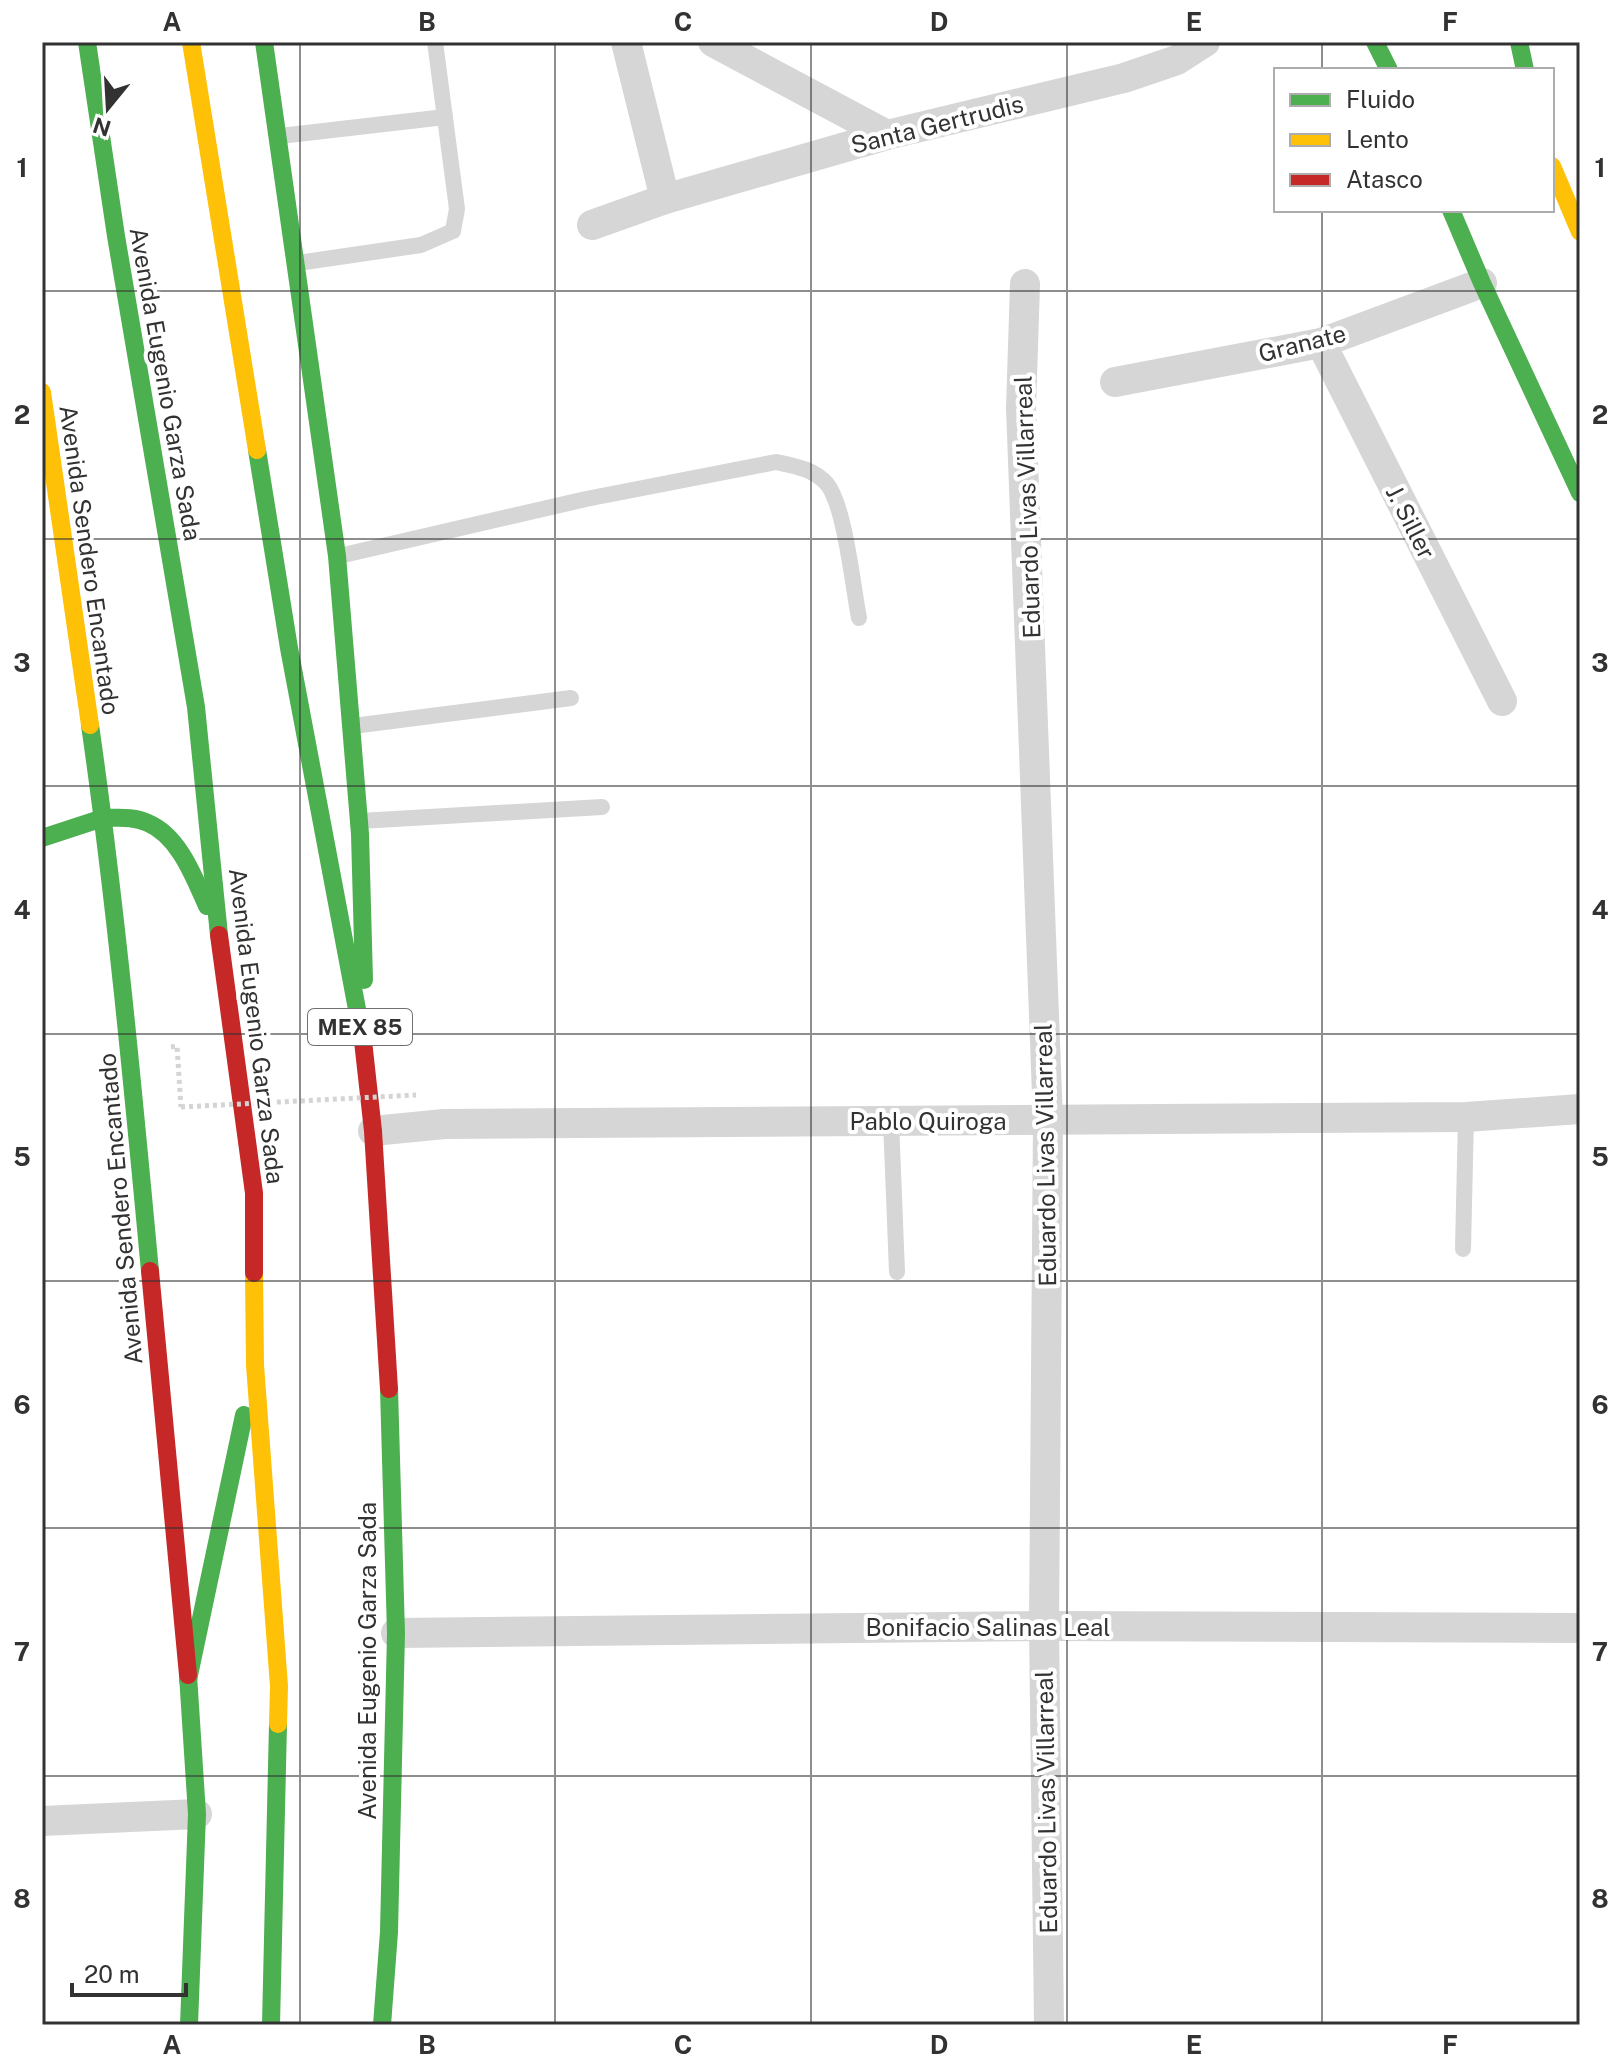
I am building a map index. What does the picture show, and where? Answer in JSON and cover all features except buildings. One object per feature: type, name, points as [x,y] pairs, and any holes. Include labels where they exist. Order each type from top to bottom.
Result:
[{"type":"main road","points":[[70,42],[103,146]]},
{"type":"main road","name":"Avenida Eugenio Garza Sada","points":[[87,42],[116,236],[196,707],[218,930],[254,1193],[255,1365],[279,1686],[271,2025]]},
{"type":"main road","name":"Avenida Eugenio Garza Sada","points":[[191,42],[289,648],[366,1058]]},
{"type":"main road","name":"Avenida Eugenio Garza Sada","points":[[264,42],[337,556],[359,821],[366,1058],[388,1372],[396,1633],[389,1932],[382,2025]]},
{"type":"main road","points":[[1375,42],[1388,68]]},
{"type":"main road","points":[[1519,42],[1525,68]]},
{"type":"main road","points":[[1554,171],[1580,232]]},
{"type":"main road","points":[[1452,212],[1580,493]]},
{"type":"main road","name":"Avenida Sendero Encantado","points":[[42,392],[62,583],[103,818],[131,1065],[188,1680],[197,1814],[189,2025]]},
{"type":"main road","points":[[42,838],[103,818],[138,819],[155,826],[170,838],[196,880],[218,930]]},
{"type":"main road","points":[[188,1680],[255,1365]]},
{"type":"street","points":[[626,42],[665,199]]},
{"type":"street","points":[[713,42],[887,135]]},
{"type":"street","name":"Santa Gertrudis","points":[[592,225],[665,199],[887,135],[1124,78],[1177,60],[1205,42]]},
{"type":"street","name":"Granate","points":[[1115,382],[1321,343],[1482,283]]},
{"type":"street","name":"Eduardo Livas Villarreal","points":[[1025,284],[1021,408],[1048,1121],[1044,1626],[1049,2025]]},
{"type":"street","name":"J. Siller","points":[[1321,343],[1502,701]]},
{"type":"street","name":"Pablo Quiroga","points":[[373,1131],[444,1124],[1466,1117],[1580,1109]]},
{"type":"street","name":"Bonifacio Salinas Leal","points":[[396,1633],[1044,1626],[1580,1628]]},
{"type":"street","points":[[42,1821],[197,1814]]},
{"type":"lane","points":[[296,263],[421,245],[453,231],[457,209],[435,42]]},
{"type":"lane","points":[[278,136],[445,117]]},
{"type":"lane","points":[[337,556],[586,499],[776,462],[807,469],[827,484],[839,508],[859,618]]},
{"type":"lane","points":[[351,726],[571,698]]},
{"type":"lane","points":[[359,821],[602,807]]},
{"type":"lane","points":[[1463,1249],[1466,1117]]},
{"type":"lane","points":[[891,1121],[897,1272]]},
{"type":"path","points":[[177,1046],[181,1107],[416,1095]]},
{"type":"traffic: fast","points":[[87,42],[116,236],[196,707],[219,935]]},
{"type":"traffic: fast","points":[[264,42],[337,556],[360,834],[364,980]]},
{"type":"traffic: fast","points":[[1375,42],[1388,68]]},
{"type":"traffic: fast","points":[[1519,42],[1525,68]]},
{"type":"traffic: fast","points":[[1452,212],[1580,493]]},
{"type":"traffic: fast","points":[[257,450],[289,648],[363,1041]]},
{"type":"traffic: fast","points":[[90,725],[116,929],[150,1271]]},
{"type":"traffic: fast","points":[[42,838],[103,818]]},
{"type":"traffic: fast","points":[[103,818],[137,819],[159,829],[184,858],[207,906]]},
{"type":"traffic: fast","points":[[382,2025],[389,1932],[396,1633],[389,1389]]},
{"type":"traffic: fast","points":[[188,1680],[244,1415]]},
{"type":"traffic: fast","points":[[188,1675],[197,1814],[189,2025]]},
{"type":"traffic: fast","points":[[271,2025],[278,1724]]},
{"type":"traffic: slow","points":[[191,42],[257,450]]},
{"type":"traffic: slow","points":[[1554,171],[1580,232]]},
{"type":"traffic: slow","points":[[42,392],[90,725]]},
{"type":"traffic: slow","points":[[254,1273],[255,1365],[279,1686],[278,1724]]},
{"type":"traffic: jam","points":[[219,935],[254,1193],[254,1273]]},
{"type":"traffic: jam","points":[[363,1041],[373,1131],[389,1389]]},
{"type":"traffic: jam","points":[[150,1271],[188,1675]]}]
